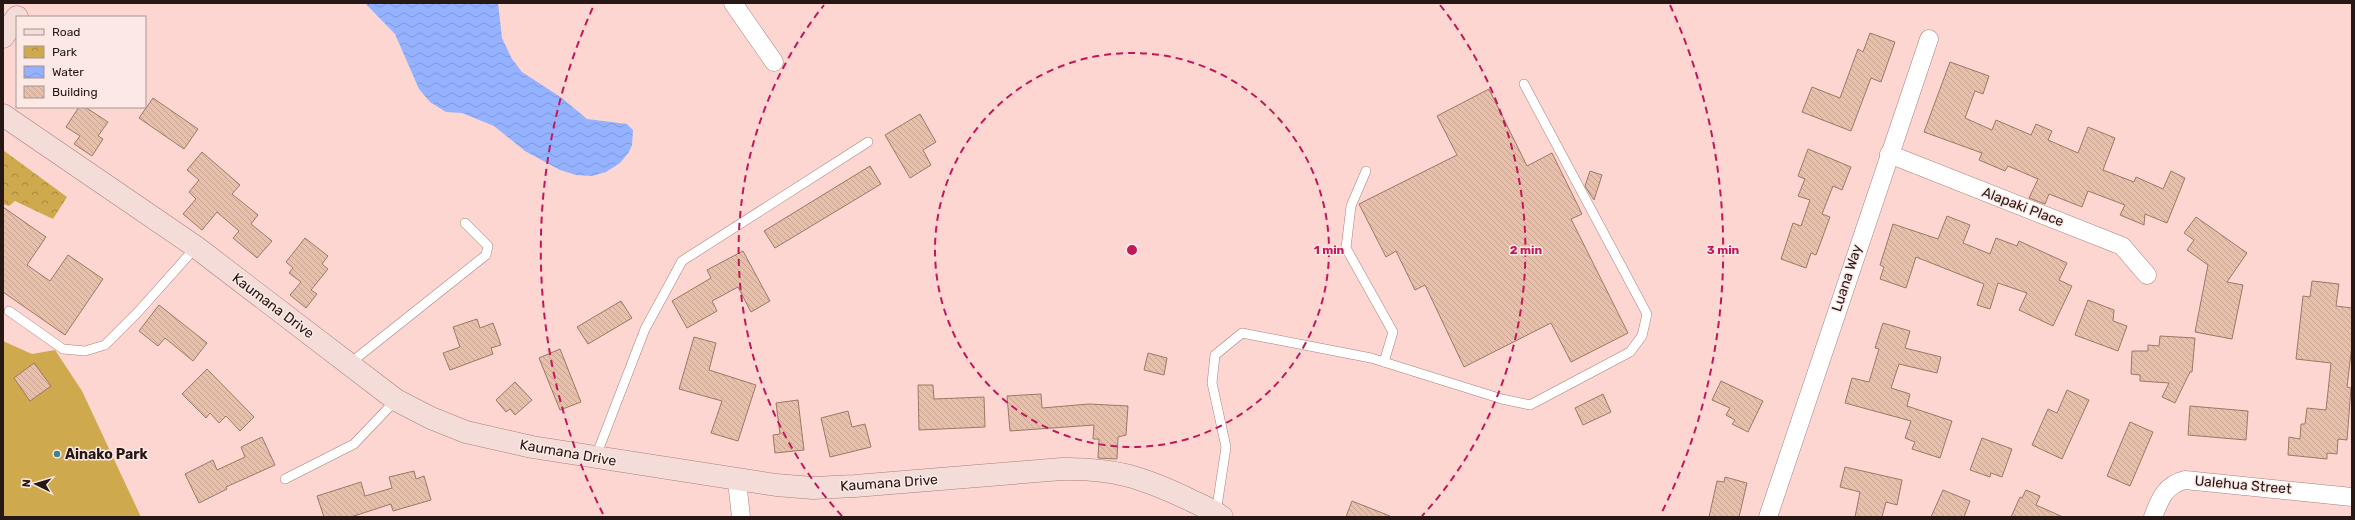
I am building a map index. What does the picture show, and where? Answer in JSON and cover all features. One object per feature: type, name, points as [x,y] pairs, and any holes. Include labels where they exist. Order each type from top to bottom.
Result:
[{"type":"street","points":[[18,16],[27,3]]},
{"type":"street","points":[[733,3],[774,62]]},
{"type":"street","points":[[3,37],[16,18]]},
{"type":"street","name":"Luana Way","points":[[1768,517],[1929,39]]},
{"type":"street","name":"Kaumana Drive","points":[[3,115],[196,247],[396,400],[431,418],[466,432],[532,447],[595,458],[738,481],[813,488],[841,487],[1062,468],[1093,468],[1124,473],[1154,483],[1219,515]]},
{"type":"street","name":"Alapaki Place","points":[[1889,154],[2122,246],[2147,275]]},
{"type":"street","name":"Ualehua Street","points":[[2153,517],[2160,500],[2167,489],[2185,480],[2352,496]]},
{"type":"street","points":[[738,481],[741,517]]},
{"type":"lane","points":[[1219,515],[1226,447],[1212,382],[1215,355],[1242,333],[1384,362],[1502,399],[1530,405],[1630,352],[1642,336],[1647,314],[1524,84]]},
{"type":"lane","points":[[595,458],[645,329],[682,262],[868,142]]},
{"type":"lane","points":[[1366,171],[1351,206],[1346,248],[1393,332],[1384,362]]},
{"type":"lane","points":[[349,364],[486,255],[488,246],[465,223]]},
{"type":"lane","points":[[8,311],[63,349],[85,351],[105,345],[138,312],[196,247]]},
{"type":"lane","points":[[285,479],[354,444],[396,400]]},
{"type":"green space","points":[[3,150],[67,197],[53,219],[15,201],[9,206],[3,204]]},
{"type":"green space","name":"Ainako Park","points":[[3,341],[32,354],[55,350],[82,391],[141,517],[3,517]]},
{"type":"water","points":[[365,3],[498,3],[502,38],[512,59],[522,72],[562,98],[587,119],[627,124],[633,130],[632,145],[629,152],[620,163],[606,172],[592,176],[576,175],[560,170],[525,151],[494,126],[462,113],[446,112],[430,102],[419,89],[395,34]]},
{"type":"building","points":[[1870,33],[1895,42],[1881,82],[1871,78],[1851,131],[1802,112],[1812,87],[1840,98],[1858,49],[1863,52]]},
{"type":"building","points":[[1950,62],[1989,76],[1983,94],[1975,91],[1965,118],[1992,130],[1996,120],[2031,135],[2036,124],[2052,131],[2048,140],[2078,153],[2088,127],[2115,138],[2103,170],[2134,182],[2136,177],[2163,189],[2171,171],[2185,178],[2167,223],[2145,214],[2144,225],[2120,215],[2125,205],[2088,191],[2082,207],[2049,194],[2045,204],[2029,198],[2038,179],[2008,166],[2005,171],[1979,160],[1982,153],[1924,132]]},
{"type":"building","points":[[1489,89],[1527,166],[1552,153],[1582,214],[1571,219],[1628,333],[1571,362],[1551,323],[1464,367],[1425,285],[1415,290],[1396,251],[1386,257],[1359,204],[1457,155],[1437,116]]},
{"type":"building","points":[[153,98],[198,129],[184,149],[139,118]]},
{"type":"building","points":[[78,108],[87,108],[108,122],[98,136],[103,139],[92,156],[74,144],[80,136],[66,127]]},
{"type":"building","points":[[920,114],[936,142],[923,150],[931,165],[910,178],[885,135]]},
{"type":"building","points":[[1808,149],[1851,167],[1842,190],[1833,186],[1822,214],[1830,217],[1816,255],[1811,253],[1806,268],[1781,259],[1793,223],[1801,226],[1810,200],[1798,196],[1805,179],[1798,176]]},
{"type":"building","points":[[202,152],[240,185],[232,194],[258,215],[251,224],[272,241],[257,258],[233,238],[239,231],[217,212],[202,230],[183,214],[196,199],[189,192],[199,180],[187,170]]},
{"type":"building","points":[[870,166],[881,184],[775,248],[764,231]]},
{"type":"building","points":[[1590,171],[1602,175],[1594,200],[1585,186]]},
{"type":"building","points":[[3,207],[46,237],[27,265],[50,281],[68,255],[103,279],[65,335],[3,292]]},
{"type":"building","points":[[1947,216],[1970,225],[1963,243],[1990,254],[1996,238],[2017,246],[2019,241],[2067,263],[2059,280],[2072,286],[2053,326],[2019,310],[2027,293],[1998,283],[1990,309],[1977,305],[1984,284],[1916,257],[1906,288],[1880,279],[1884,267],[1880,265],[1893,224],[1938,239]]},
{"type":"building","points":[[2196,217],[2247,253],[2227,282],[2243,285],[2232,339],[2195,332],[2208,265],[2187,250],[2194,240],[2184,233]]},
{"type":"building","points":[[305,238],[328,256],[322,264],[328,269],[311,290],[317,294],[306,308],[290,295],[301,282],[289,273],[293,268],[286,262]]},
{"type":"building","points":[[743,251],[770,301],[751,312],[738,287],[712,301],[717,311],[687,328],[672,301],[711,278],[707,270]]},
{"type":"building","points":[[2312,281],[2339,284],[2336,306],[2352,308],[2352,345],[2347,387],[2351,388],[2347,440],[2338,439],[2337,454],[2327,453],[2327,459],[2288,455],[2289,437],[2300,439],[2301,424],[2305,424],[2307,408],[2326,410],[2331,363],[2296,359],[2303,296],[2310,297]]},
{"type":"building","points":[[2088,300],[2114,310],[2113,321],[2127,326],[2118,351],[2075,335]]},
{"type":"building","points":[[621,301],[632,318],[588,344],[577,327]]},
{"type":"building","points":[[159,305],[207,343],[193,361],[165,338],[158,346],[139,331]]},
{"type":"building","points":[[477,319],[480,328],[493,323],[501,345],[491,348],[493,354],[450,370],[443,353],[460,347],[453,327]]},
{"type":"building","points":[[1883,323],[1910,331],[1905,348],[1941,357],[1937,373],[1899,364],[1891,388],[1910,394],[1907,406],[1952,421],[1940,458],[1912,449],[1915,442],[1905,438],[1911,421],[1845,403],[1852,378],[1869,382],[1879,349],[1875,348]]},
{"type":"building","points":[[2160,336],[2195,338],[2192,372],[2190,372],[2175,403],[2162,397],[2169,383],[2140,381],[2140,375],[2131,374],[2132,351],[2148,351],[2148,345],[2159,346]]},
{"type":"building","points":[[694,337],[716,343],[709,370],[756,385],[738,441],[711,433],[722,401],[679,389]]},
{"type":"building","points":[[560,349],[581,402],[560,410],[539,358]]},
{"type":"building","points":[[1148,353],[1167,358],[1164,375],[1144,370]]},
{"type":"building","points":[[34,363],[51,386],[30,401],[14,378]]},
{"type":"building","points":[[207,369],[254,417],[240,431],[226,416],[219,423],[210,413],[206,418],[182,394]]},
{"type":"building","points":[[1721,381],[1763,401],[1748,432],[1732,424],[1735,420],[1726,415],[1730,408],[1712,400]]},
{"type":"building","points":[[515,382],[532,400],[515,415],[510,409],[506,412],[496,400]]},
{"type":"building","points":[[918,385],[933,385],[934,399],[984,397],[985,427],[919,430]]},
{"type":"building","points":[[2067,390],[2089,400],[2062,459],[2032,445],[2048,409],[2057,413]]},
{"type":"building","points":[[1041,394],[1042,408],[1089,404],[1128,406],[1126,435],[1118,437],[1117,459],[1098,458],[1099,439],[1093,439],[1094,425],[1010,431],[1007,396]]},
{"type":"building","points":[[1603,394],[1611,412],[1583,425],[1575,408]]},
{"type":"building","points":[[798,400],[804,450],[775,453],[773,435],[780,434],[776,403]]},
{"type":"building","points":[[2190,406],[2248,411],[2246,440],[2188,435]]},
{"type":"building","points":[[848,411],[852,427],[865,424],[871,447],[830,457],[821,418]]},
{"type":"building","points":[[2130,422],[2153,432],[2130,486],[2107,476]]},
{"type":"building","points":[[262,437],[275,465],[226,487],[227,489],[199,503],[185,474],[213,460],[217,470],[245,457],[241,447]]},
{"type":"building","points":[[1982,438],[2012,449],[2002,477],[1991,473],[1990,477],[1970,470]]},
{"type":"building","points":[[1845,467],[1902,480],[1897,505],[1886,502],[1882,517],[1855,517],[1860,492],[1840,487]]},
{"type":"building","points":[[414,471],[416,479],[424,476],[431,500],[393,511],[391,504],[351,517],[324,517],[317,496],[361,482],[365,496],[392,488],[389,477]]},
{"type":"building","points":[[1725,477],[1747,483],[1739,517],[1709,517],[1717,481],[1724,482]]},
{"type":"building","points":[[1943,490],[1970,501],[1964,517],[1931,517]]},
{"type":"building","points":[[2026,490],[2040,496],[2036,505],[2063,517],[2011,517],[2020,497],[2022,498]]},
{"type":"building","points":[[1352,501],[1390,516],[1346,517]]},
{"type":"place","name":"Ainako Park","points":[[57,454]]}]
